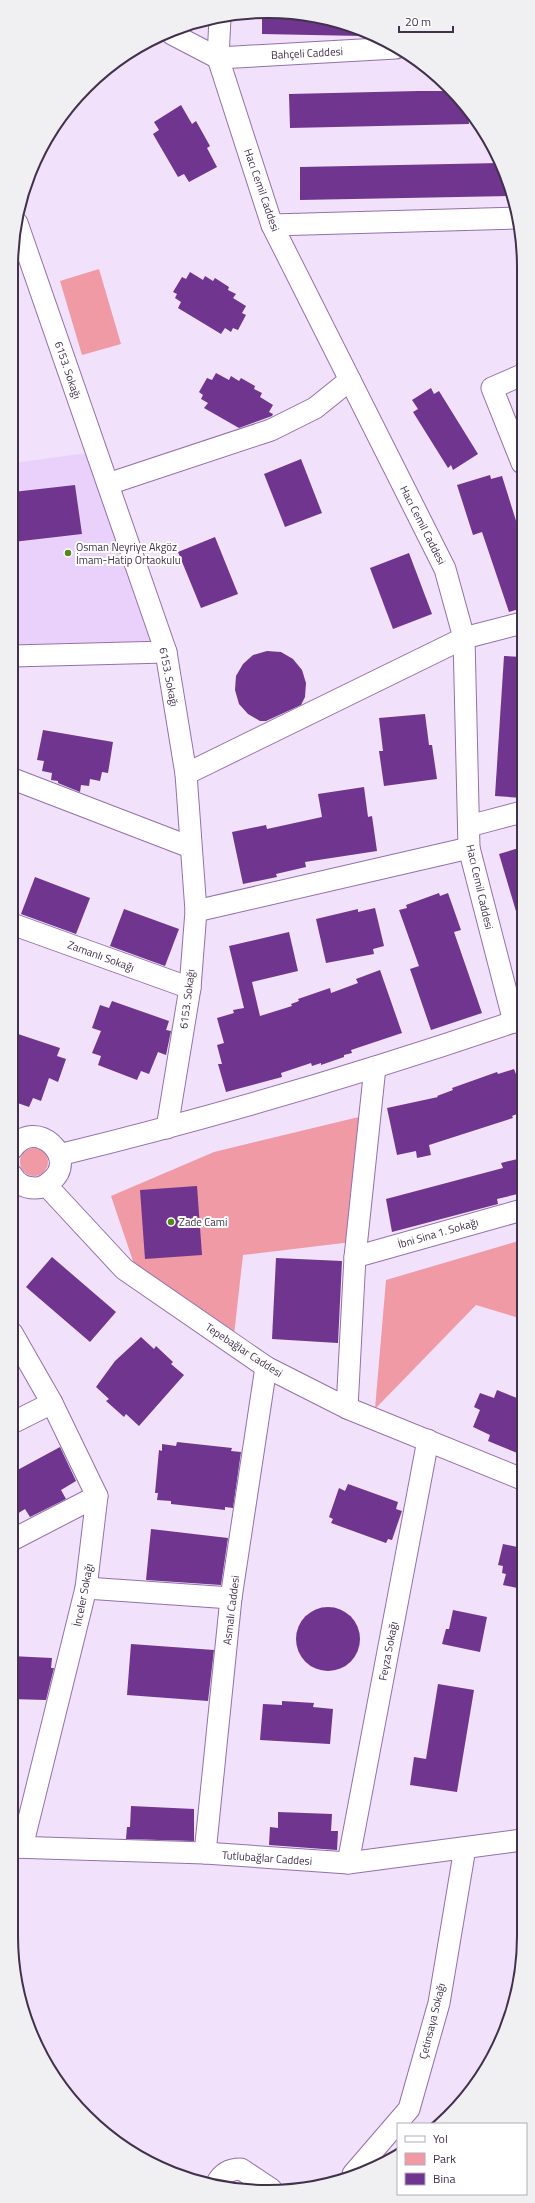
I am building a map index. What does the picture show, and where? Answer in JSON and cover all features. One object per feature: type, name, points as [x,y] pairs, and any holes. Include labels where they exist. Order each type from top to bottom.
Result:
[{"type":"street","points":[[175,36],[218,58],[220,23]]},
{"type":"street","name":"Bahçeli Caddesi","points":[[218,58],[387,49]]},
{"type":"street","name":"Hacı Cemil Caddesi","points":[[218,58],[272,225],[445,569],[464,638],[469,848],[517,1017]]},
{"type":"street","points":[[272,225],[512,218]]},
{"type":"street","name":"6153. Sokağı","points":[[20,233],[166,652],[186,774],[190,847],[196,911],[190,988],[167,1128]]},
{"type":"street","points":[[517,377],[492,388],[517,450]]},
{"type":"street","points":[[108,484],[271,430],[315,408],[350,380]]},
{"type":"street","points":[[186,774],[464,638],[517,624]]},
{"type":"street","points":[[18,656],[166,652]]},
{"type":"street","points":[[18,781],[190,847]]},
{"type":"street","points":[[469,826],[517,813]]},
{"type":"street","points":[[196,911],[469,848]]},
{"type":"street","name":"Zamanlı Sokağı","points":[[18,926],[190,988]]},
{"type":"street","points":[[59,1155],[167,1128],[375,1067],[517,1021]]},
{"type":"street","points":[[347,1408],[355,1257],[375,1067]]},
{"type":"street","points":[[18,1142],[27,1138],[40,1137],[52,1144],[59,1155],[60,1164],[58,1173],[46,1185],[28,1187],[18,1181]]},
{"type":"street","name":"Tepebağlar Caddesi","points":[[46,1185],[124,1269],[266,1367],[347,1408],[517,1477]]},
{"type":"street","name":"İbni Sina 1. Sokağı","points":[[355,1257],[517,1211]]},
{"type":"street","points":[[18,1344],[52,1403],[97,1496],[18,1537]]},
{"type":"street","name":"Asmalı Caddesi","points":[[205,1854],[231,1598],[266,1367]]},
{"type":"street","points":[[18,1420],[52,1403]]},
{"type":"street","name":"Feyza Sokağı","points":[[348,1863],[428,1440]]},
{"type":"street","name":"İnceler Sokağı","points":[[18,1840],[86,1588],[97,1496]]},
{"type":"street","points":[[86,1588],[231,1598]]},
{"type":"street","name":"Tutlubağlar Caddesi","points":[[18,1847],[205,1854],[348,1863],[517,1841]]},
{"type":"street","name":"Çetinsaya Sokağı","points":[[358,2168],[409,2109],[439,2003],[465,1848]]},
{"type":"street","points":[[219,2180],[223,2174],[229,2171],[241,2169],[265,2185]]},
{"type":"shaded area","name":"Osman Neyriye Akgöz İmam-Hatip Ortaokulu","points":[[87,453],[155,643],[18,645],[18,462]]},
{"type":"green space","points":[[99,269],[121,344],[82,355],[60,281]]},
{"type":"green space","points":[[363,1116],[352,1242],[243,1255],[234,1335],[134,1264],[111,1196],[214,1152]]},
{"type":"green space","points":[[34,1148],[44,1152],[48,1162],[44,1172],[34,1176],[24,1172],[20,1162],[24,1152]]},
{"type":"green space","points":[[517,1241],[517,1317],[476,1305],[375,1409],[386,1280]]},
{"type":"building","points":[[262,18],[268,18],[300,20],[316,23],[348,31],[360,36],[262,34]]},
{"type":"building","points":[[444,91],[469,121],[469,124],[290,128],[289,94]]},
{"type":"building","points":[[181,105],[192,124],[196,121],[210,146],[207,148],[217,167],[189,182],[184,174],[178,177],[153,134],[159,130],[154,122]]},
{"type":"building","points":[[494,163],[506,196],[300,200],[300,167]]},
{"type":"building","points":[[190,272],[203,280],[205,276],[213,281],[215,278],[229,287],[228,290],[236,294],[233,298],[246,306],[242,313],[246,315],[238,330],[233,328],[231,332],[225,328],[221,334],[178,308],[181,302],[175,298],[177,294],[173,292],[182,277],[186,279]]},
{"type":"building","points":[[216,373],[229,380],[231,376],[239,381],[241,378],[255,386],[254,389],[262,393],[260,397],[273,405],[269,412],[273,414],[272,416],[239,428],[204,408],[208,403],[201,399],[203,395],[199,392],[207,378],[212,380]]},
{"type":"building","points":[[431,388],[434,394],[439,391],[478,454],[453,470],[451,465],[448,468],[413,412],[418,409],[412,400]]},
{"type":"building","points":[[301,459],[322,513],[285,527],[264,474]]},
{"type":"building","points":[[490,475],[491,479],[502,476],[517,524],[517,610],[509,612],[482,532],[473,535],[457,485]]},
{"type":"building","points":[[75,485],[82,534],[18,541],[18,491]]},
{"type":"building","points":[[215,537],[238,594],[201,608],[178,552]]},
{"type":"building","points":[[409,553],[432,614],[393,629],[370,568]]},
{"type":"building","points":[[267,651],[281,652],[293,659],[302,670],[306,683],[305,697],[301,705],[266,721],[260,721],[248,714],[239,704],[235,690],[236,676],[243,664],[253,655]]},
{"type":"building","points":[[504,656],[517,657],[517,798],[495,796]]},
{"type":"building","points":[[425,714],[429,745],[432,745],[437,779],[384,786],[379,751],[383,751],[379,718]]},
{"type":"building","points":[[43,730],[113,742],[108,773],[102,772],[100,781],[90,779],[89,786],[81,785],[80,792],[58,783],[58,781],[51,780],[52,773],[42,771],[44,761],[37,760]]},
{"type":"building","points":[[364,787],[368,817],[372,816],[377,851],[305,862],[306,867],[276,874],[277,877],[243,884],[232,832],[266,825],[267,829],[322,817],[318,794]]},
{"type":"building","points":[[517,849],[517,915],[499,854]]},
{"type":"building","points":[[35,877],[90,898],[76,934],[21,914]]},
{"type":"building","points":[[439,893],[440,896],[448,893],[461,930],[454,932],[482,1013],[431,1030],[410,969],[419,966],[399,910],[407,908],[406,905]]},
{"type":"building","points":[[375,908],[384,946],[373,949],[374,954],[326,963],[316,919],[358,909],[358,912]]},
{"type":"building","points":[[124,909],[179,929],[165,966],[110,946]]},
{"type":"building","points":[[289,932],[298,971],[252,982],[260,1016],[292,1006],[291,1004],[299,1001],[298,999],[330,988],[331,993],[358,983],[356,979],[380,970],[402,1033],[351,1050],[352,1053],[344,1055],[344,1057],[321,1065],[321,1063],[312,1066],[311,1063],[281,1073],[282,1077],[226,1092],[218,1064],[222,1064],[217,1045],[224,1043],[217,1018],[234,1013],[233,1010],[244,1008],[229,946]]},
{"type":"building","points":[[112,1001],[169,1021],[166,1030],[171,1031],[166,1055],[158,1052],[149,1074],[141,1071],[137,1080],[98,1065],[101,1056],[92,1053],[101,1031],[92,1028],[100,1005],[109,1008]]},
{"type":"building","points":[[18,1034],[60,1048],[57,1056],[66,1059],[58,1082],[49,1078],[41,1101],[33,1098],[29,1107],[18,1103]]},
{"type":"building","points":[[514,1069],[517,1077],[517,1114],[512,1116],[513,1118],[429,1145],[431,1155],[417,1158],[416,1151],[397,1155],[387,1108],[438,1097],[437,1096],[453,1090],[452,1088],[497,1072],[498,1074]]},
{"type":"building","points":[[517,1159],[517,1194],[497,1199],[498,1204],[392,1232],[386,1199],[503,1168],[501,1163]]},
{"type":"building","name":"Zade Cami","points":[[197,1186],[202,1255],[145,1259],[140,1190]]},
{"type":"building","points":[[52,1257],[116,1312],[90,1342],[26,1287]]},
{"type":"building","points":[[276,1258],[342,1261],[338,1343],[272,1339]]},
{"type":"building","points":[[141,1337],[154,1349],[156,1346],[173,1362],[171,1364],[184,1375],[139,1426],[126,1414],[124,1417],[106,1401],[109,1399],[96,1387],[115,1361]]},
{"type":"building","points":[[497,1390],[517,1398],[517,1453],[488,1441],[490,1435],[473,1427],[480,1410],[474,1407],[480,1393],[494,1398]]},
{"type":"building","points":[[177,1442],[232,1448],[231,1451],[241,1452],[233,1508],[225,1507],[225,1510],[171,1504],[171,1501],[157,1500],[158,1493],[155,1493],[159,1450],[162,1451],[162,1444],[176,1446]]},
{"type":"building","points":[[60,1447],[76,1481],[61,1490],[66,1499],[30,1517],[25,1509],[18,1513],[18,1470]]},
{"type":"building","points":[[348,1484],[398,1502],[396,1509],[402,1511],[392,1540],[388,1539],[386,1543],[331,1523],[333,1519],[329,1517],[339,1488],[345,1491]]},
{"type":"building","points":[[151,1529],[228,1538],[221,1585],[146,1580]]},
{"type":"building","points":[[503,1544],[517,1547],[517,1588],[503,1585],[506,1574],[502,1573],[503,1566],[498,1565]]},
{"type":"building","points":[[322,1607],[334,1607],[351,1616],[358,1627],[360,1639],[358,1651],[351,1662],[334,1671],[322,1671],[310,1666],[301,1657],[296,1645],[296,1633],[301,1621],[310,1612]]},
{"type":"building","points":[[453,1610],[487,1617],[480,1652],[442,1644],[446,1629],[449,1629]]},
{"type":"building","points":[[131,1644],[214,1650],[208,1701],[127,1695]]},
{"type":"building","points":[[18,1656],[52,1658],[51,1668],[54,1668],[46,1700],[18,1699]]},
{"type":"building","points":[[438,1684],[474,1690],[457,1792],[410,1785],[414,1757],[426,1759]]},
{"type":"building","points":[[282,1701],[314,1703],[313,1707],[333,1709],[330,1744],[260,1740],[263,1704],[282,1705]]},
{"type":"building","points":[[131,1806],[194,1809],[194,1841],[126,1839],[127,1827],[130,1827]]},
{"type":"building","points":[[278,1812],[332,1814],[331,1831],[338,1831],[337,1850],[269,1845],[270,1827],[278,1828]]},
{"type":"place","name":"Osman Neyriye Akgöz İmam-Hatip Ortaokulu","points":[[68,553]]},
{"type":"place","name":"Zade Cami","points":[[171,1222]]}]
